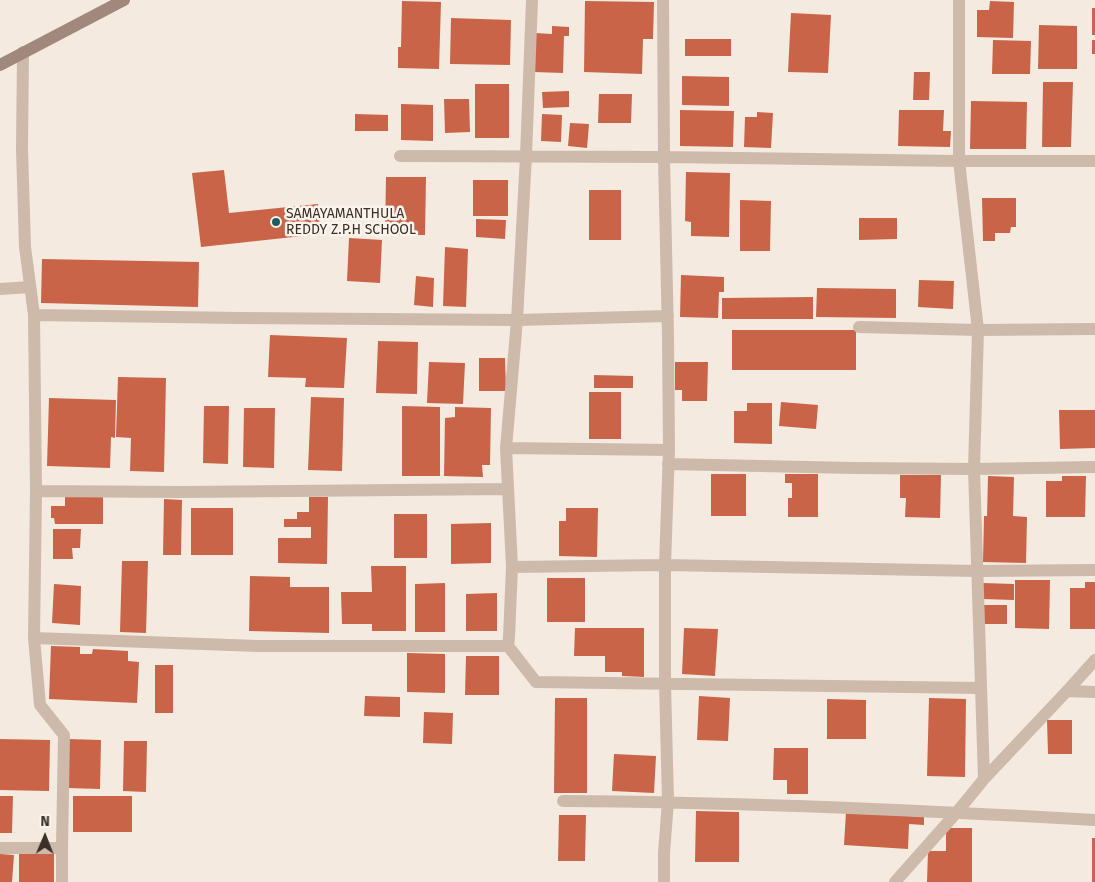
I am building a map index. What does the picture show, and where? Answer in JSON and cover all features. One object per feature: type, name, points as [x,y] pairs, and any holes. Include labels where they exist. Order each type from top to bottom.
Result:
[{"type":"street","points":[[0,65],[124,0]]},
{"type":"street","points":[[508,646],[510,638],[512,567],[506,448],[517,320],[532,0]]},
{"type":"street","points":[[663,0],[668,316],[665,684],[668,801],[664,882]]},
{"type":"street","points":[[959,0],[960,162],[978,330],[974,469],[984,779]]},
{"type":"street","points":[[23,52],[22,149],[25,247],[34,315],[36,491],[34,638],[40,705],[64,735],[62,882]]},
{"type":"street","points":[[400,156],[664,157],[960,162],[1095,161]]},
{"type":"street","points":[[0,289],[30,286]]},
{"type":"street","points":[[34,315],[517,320],[668,316]]},
{"type":"street","points":[[858,327],[978,330],[1095,328]]},
{"type":"street","points":[[506,448],[668,450]]},
{"type":"street","points":[[668,464],[974,469],[1095,467]]},
{"type":"street","points":[[36,491],[191,492],[508,489]]},
{"type":"street","points":[[512,567],[666,566],[977,571],[1095,570]]},
{"type":"street","points":[[34,638],[258,646],[508,646]]},
{"type":"street","points":[[508,646],[536,682],[980,688]]},
{"type":"street","points":[[895,882],[984,779],[1095,660]]},
{"type":"street","points":[[1067,691],[1095,692]]},
{"type":"street","points":[[563,801],[668,801],[957,812],[1095,820]]},
{"type":"street","points":[[0,848],[62,848]]},
{"type":"building","points":[[402,1],[441,2],[439,69],[398,68],[398,47],[401,47]]},
{"type":"building","points":[[585,1],[654,2],[653,39],[643,39],[642,74],[584,72]]},
{"type":"building","points":[[990,1],[1014,2],[1013,38],[977,37],[977,10],[989,10]]},
{"type":"building","points":[[1092,8],[1095,8],[1095,35],[1092,35]]},
{"type":"building","points":[[791,13],[831,15],[828,73],[788,72]]},
{"type":"building","points":[[451,18],[511,20],[510,65],[450,64]]},
{"type":"building","points":[[1039,25],[1077,26],[1077,69],[1038,69]]},
{"type":"building","points":[[552,26],[569,27],[569,36],[564,36],[563,73],[534,72],[535,33],[552,34]]},
{"type":"building","points":[[685,39],[731,39],[731,56],[685,56]]},
{"type":"building","points":[[993,40],[1031,41],[1030,74],[992,74]]},
{"type":"building","points":[[1092,40],[1095,40],[1095,54],[1092,54]]},
{"type":"building","points":[[914,72],[930,72],[929,100],[913,100]]},
{"type":"building","points":[[682,76],[729,77],[729,106],[682,105]]},
{"type":"building","points":[[1043,82],[1073,82],[1071,147],[1042,147]]},
{"type":"building","points":[[475,84],[509,84],[509,138],[475,138]]},
{"type":"building","points":[[569,91],[569,107],[543,108],[542,92]]},
{"type":"building","points":[[599,94],[632,94],[631,123],[598,123]]},
{"type":"building","points":[[444,99],[469,99],[470,132],[445,133]]},
{"type":"building","points":[[971,101],[1027,102],[1026,149],[970,149]]},
{"type":"building","points":[[401,104],[433,105],[433,141],[401,140]]},
{"type":"building","points":[[680,110],[734,111],[733,147],[680,146]]},
{"type":"building","points":[[899,110],[944,110],[943,131],[951,131],[950,147],[898,146]]},
{"type":"building","points":[[757,112],[773,113],[771,148],[744,147],[745,117],[757,117]]},
{"type":"building","points":[[355,114],[388,115],[388,131],[355,131]]},
{"type":"building","points":[[542,114],[562,115],[561,142],[541,141]]},
{"type":"building","points":[[570,123],[589,124],[587,148],[568,146]]},
{"type":"building","points":[[224,170],[229,213],[318,204],[321,234],[201,247],[192,173]]},
{"type":"building","points":[[686,172],[730,173],[729,237],[691,236],[691,222],[685,221]]},
{"type":"building","points":[[386,177],[426,177],[425,235],[385,235]]},
{"type":"building","points":[[473,180],[508,180],[508,216],[473,216]]},
{"type":"building","points":[[589,190],[621,190],[621,240],[589,240]]},
{"type":"building","points":[[982,198],[1016,198],[1016,227],[1011,227],[1010,233],[995,233],[995,241],[983,241]]},
{"type":"building","points":[[740,200],[771,201],[770,251],[740,251]]},
{"type":"building","points":[[859,218],[897,218],[897,239],[859,240]]},
{"type":"building","points":[[476,219],[506,220],[505,239],[476,237]]},
{"type":"building","points":[[349,238],[382,240],[380,283],[347,281]]},
{"type":"building","points":[[445,247],[468,249],[466,307],[443,306]]},
{"type":"building","points":[[42,259],[199,262],[198,307],[41,303]]},
{"type":"building","points":[[681,275],[724,277],[724,292],[719,292],[718,318],[680,317]]},
{"type":"building","points":[[416,276],[434,278],[433,307],[414,305]]},
{"type":"building","points":[[919,280],[954,281],[953,309],[918,307]]},
{"type":"building","points":[[817,288],[896,289],[896,318],[816,317]]},
{"type":"building","points":[[813,297],[813,319],[722,319],[722,298]]},
{"type":"building","points":[[732,330],[856,330],[856,370],[732,370]]},
{"type":"building","points":[[270,335],[347,338],[344,388],[305,387],[306,378],[268,377]]},
{"type":"building","points":[[378,341],[418,342],[417,394],[376,393]]},
{"type":"building","points":[[479,358],[505,358],[506,391],[479,391]]},
{"type":"building","points":[[429,362],[465,363],[463,404],[427,403]]},
{"type":"building","points":[[675,362],[708,362],[707,401],[682,401],[682,390],[675,390]]},
{"type":"building","points":[[594,375],[633,376],[633,388],[594,388]]},
{"type":"building","points":[[118,377],[166,378],[164,472],[130,471],[131,438],[116,437]]},
{"type":"building","points":[[589,392],[621,392],[621,439],[589,439]]},
{"type":"building","points":[[311,397],[344,398],[342,471],[308,470]]},
{"type":"building","points":[[49,398],[116,400],[115,438],[111,437],[110,468],[47,466]]},
{"type":"building","points":[[781,402],[818,405],[816,429],[779,426]]},
{"type":"building","points":[[747,403],[772,403],[772,444],[734,443],[734,411],[747,411]]},
{"type":"building","points":[[204,406],[229,406],[228,464],[203,463]]},
{"type":"building","points":[[402,406],[440,407],[440,476],[402,476]]},
{"type":"building","points":[[455,407],[491,408],[490,465],[482,465],[483,477],[444,476],[445,418],[455,417]]},
{"type":"building","points":[[244,408],[275,408],[274,468],[243,467]]},
{"type":"building","points":[[1059,410],[1095,410],[1095,448],[1060,449]]},
{"type":"building","points":[[711,474],[746,474],[746,516],[711,516]]},
{"type":"building","points":[[785,474],[818,474],[818,517],[788,517],[788,498],[792,498],[792,483],[785,483]]},
{"type":"building","points":[[900,475],[941,475],[940,518],[905,517],[906,498],[900,498]]},
{"type":"building","points":[[988,476],[1014,477],[1013,516],[1027,517],[1026,563],[983,562],[984,516],[987,516]]},
{"type":"building","points":[[1062,476],[1086,476],[1085,517],[1046,517],[1046,481],[1062,481]]},
{"type":"building","points":[[65,495],[103,495],[103,524],[55,524],[54,518],[51,518],[51,506],[65,506]]},
{"type":"building","points":[[309,497],[328,497],[327,564],[278,563],[278,538],[311,538],[311,527],[284,527],[284,519],[297,519],[297,512],[309,512]]},
{"type":"building","points":[[164,499],[182,500],[181,555],[163,555]]},
{"type":"building","points":[[191,508],[233,508],[233,555],[191,555]]},
{"type":"building","points":[[566,508],[598,508],[597,557],[559,556],[559,521],[566,521]]},
{"type":"building","points":[[394,514],[427,514],[427,558],[394,558]]},
{"type":"building","points":[[491,523],[491,563],[451,564],[451,524]]},
{"type":"building","points":[[53,529],[81,529],[80,548],[72,548],[73,559],[53,559]]},
{"type":"building","points":[[122,561],[148,561],[146,633],[120,632]]},
{"type":"building","points":[[371,566],[406,566],[406,631],[372,631],[372,624],[342,624],[341,592],[372,592]]},
{"type":"building","points":[[250,576],[290,577],[290,587],[329,587],[329,633],[249,631]]},
{"type":"building","points":[[547,578],[585,578],[585,622],[547,622]]},
{"type":"building","points":[[1015,580],[1050,580],[1049,629],[1015,628]]},
{"type":"building","points":[[1085,582],[1095,582],[1095,629],[1070,629],[1070,588],[1085,588]]},
{"type":"building","points":[[445,583],[445,632],[415,632],[415,584]]},
{"type":"building","points":[[983,583],[1014,584],[1014,600],[982,599]]},
{"type":"building","points":[[54,584],[81,586],[80,625],[52,623]]},
{"type":"building","points":[[497,593],[497,631],[466,631],[466,594]]},
{"type":"building","points":[[984,605],[1007,605],[1007,624],[983,624]]},
{"type":"building","points":[[575,628],[644,628],[644,677],[622,676],[622,672],[605,672],[605,656],[574,656]]},
{"type":"building","points":[[684,628],[718,629],[715,676],[682,674]]},
{"type":"building","points":[[51,646],[80,647],[80,654],[92,654],[93,649],[128,651],[128,661],[139,662],[137,703],[49,699]]},
{"type":"building","points":[[407,653],[445,654],[445,693],[407,692]]},
{"type":"building","points":[[466,656],[499,656],[499,695],[465,695]]},
{"type":"building","points":[[155,665],[173,665],[173,713],[155,713]]},
{"type":"building","points":[[365,696],[400,697],[400,717],[364,716]]},
{"type":"building","points":[[699,696],[730,698],[728,741],[697,740]]},
{"type":"building","points":[[555,698],[587,698],[587,793],[554,793]]},
{"type":"building","points":[[929,698],[966,699],[965,777],[927,776]]},
{"type":"building","points":[[827,699],[866,700],[866,739],[827,739]]},
{"type":"building","points":[[424,712],[453,713],[452,744],[423,743]]},
{"type":"building","points":[[1047,720],[1072,720],[1072,754],[1048,754]]},
{"type":"building","points":[[0,739],[50,740],[49,791],[0,790]]},
{"type":"building","points":[[68,739],[101,740],[100,789],[67,788]]},
{"type":"building","points":[[124,741],[147,741],[146,792],[123,791]]},
{"type":"building","points":[[774,748],[808,748],[808,794],[787,794],[787,780],[773,780]]},
{"type":"building","points":[[614,754],[656,756],[654,793],[612,791]]},
{"type":"building","points":[[0,796],[13,796],[12,833],[0,833]]},
{"type":"building","points":[[73,796],[132,796],[132,832],[73,832]]},
{"type":"building","points":[[696,811],[739,812],[739,862],[695,862]]},
{"type":"building","points":[[846,812],[924,817],[924,825],[909,824],[908,849],[844,845]]},
{"type":"building","points":[[559,815],[586,815],[585,861],[558,861]]},
{"type":"building","points":[[946,828],[972,828],[972,882],[927,882],[928,851],[946,851]]},
{"type":"building","points":[[1092,838],[1095,838],[1095,882],[1092,882]]},
{"type":"building","points":[[19,853],[54,854],[54,882],[19,882]]},
{"type":"building","points":[[0,854],[14,855],[12,882],[0,882]]},
{"type":"place","name":"SAMAYAMANTHULA REDDY Z.P.H SCHOOL","points":[[276,222]]}]
